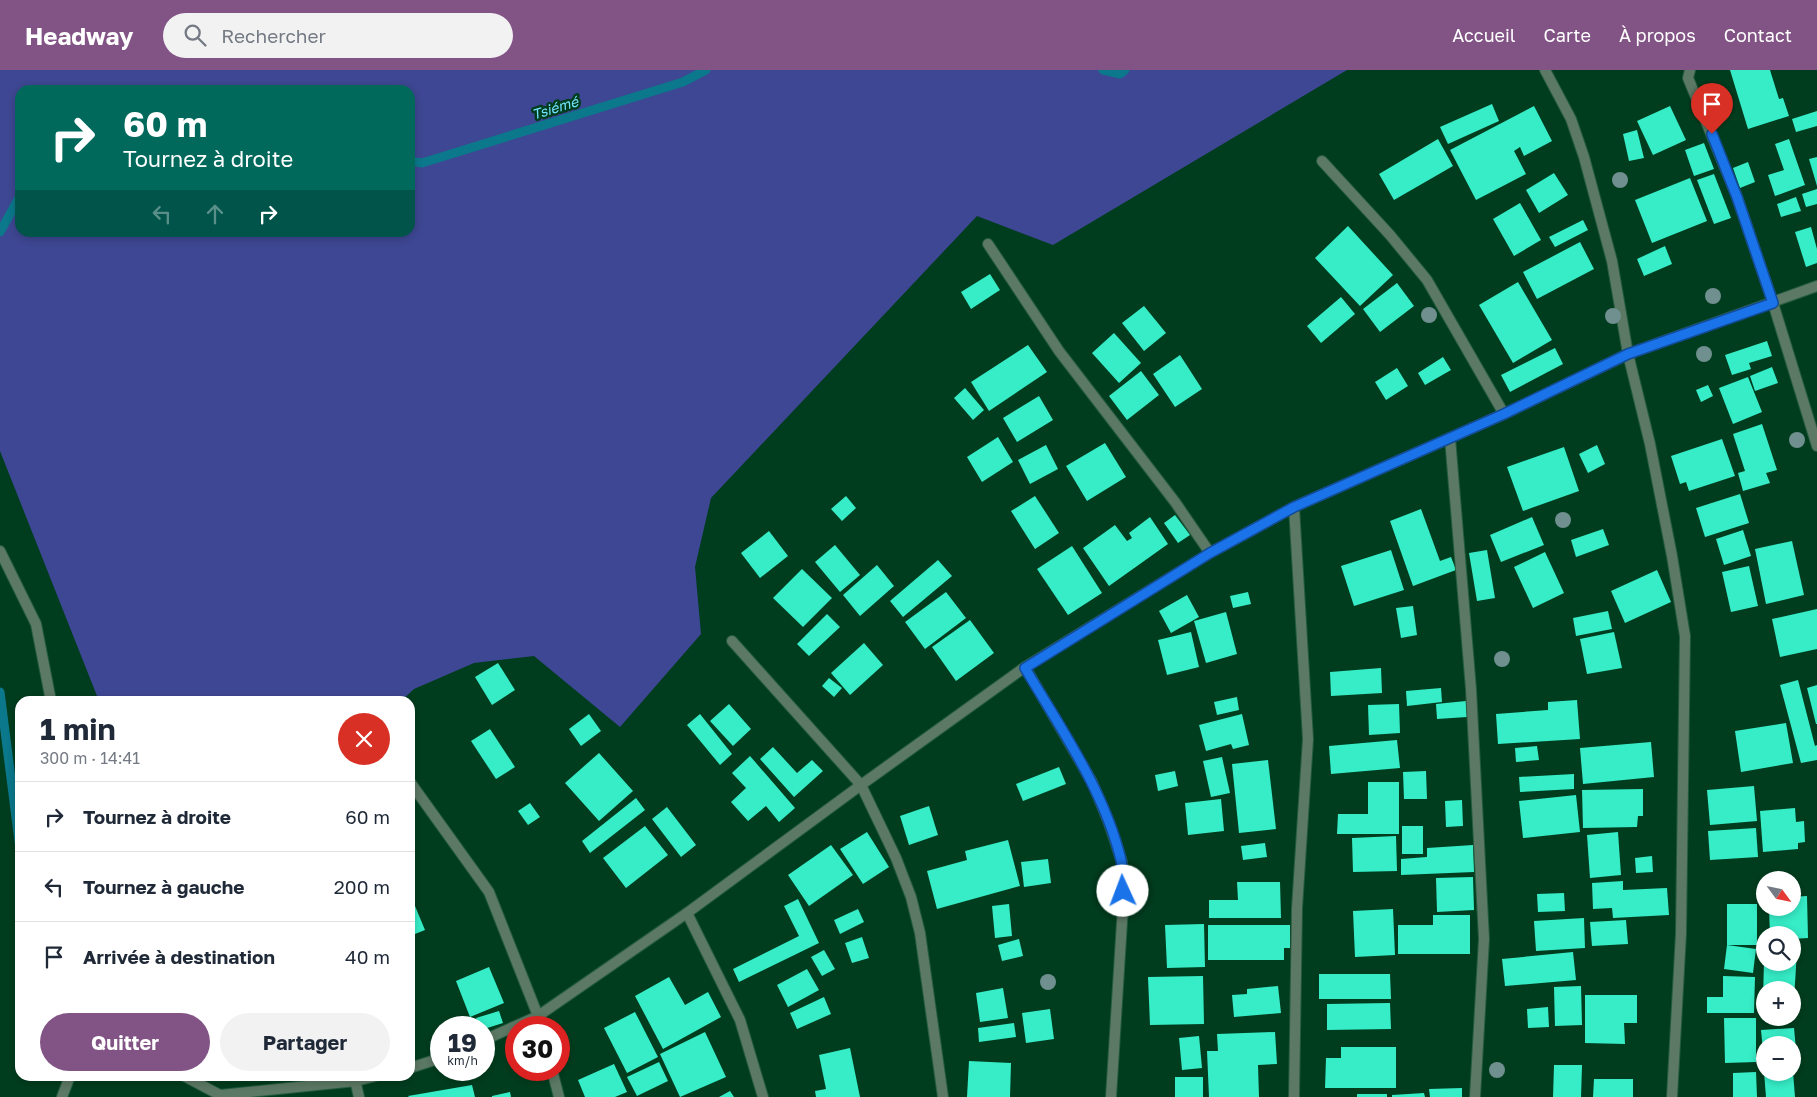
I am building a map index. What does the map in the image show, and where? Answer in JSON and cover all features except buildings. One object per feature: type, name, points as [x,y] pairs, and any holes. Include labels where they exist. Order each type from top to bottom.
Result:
[{"type":"street","points":[[1545,70],[1571,119],[1584,157],[1612,261],[1628,354],[1650,444],[1672,556],[1685,636],[1681,933],[1672,1097]]},
{"type":"street","points":[[1690,70],[1688,78],[1737,197],[1773,303],[1817,446]]},
{"type":"street","points":[[1322,161],[1427,280],[1504,414]]},
{"type":"street","points":[[988,244],[1059,351],[1175,502],[1210,553]]},
{"type":"street","points":[[415,789],[489,892],[538,1016],[687,913],[861,784],[1025,668],[1210,553],[1294,507],[1504,414],[1628,354],[1817,286]]},
{"type":"street","points":[[1450,438],[1471,690],[1484,939],[1475,1097]]},
{"type":"street","points":[[1294,507],[1308,739],[1297,908],[1294,1097]]},
{"type":"street","points":[[0,551],[36,624],[50,696]]},
{"type":"street","points":[[732,641],[861,784],[896,858],[911,897],[920,933],[944,1097]]},
{"type":"street","points":[[1025,668],[1092,782],[1109,823],[1122,862],[1123,906],[1111,1097]]},
{"type":"street","points":[[687,913],[740,1020],[762,1097]]},
{"type":"street","points":[[415,1066],[430,1062]]},
{"type":"street","points":[[62,1097],[68,1081]]},
{"type":"street","points":[[193,1081],[220,1095],[338,1081]]},
{"type":"street","points":[[355,1081],[359,1097]]},
{"type":"street","points":[[555,1081],[559,1097]]},
{"type":"shaded area","points":[[0,70],[1347,70],[1053,245],[977,216],[711,498],[695,567],[701,634],[620,727],[534,656],[474,663],[414,689],[406,696],[97,696],[0,451]]},
{"type":"waterway","name":"Tsiémé","points":[[415,162],[422,163],[683,82],[706,70]]},
{"type":"waterway","name":"Tsiémé","points":[[1103,70],[1120,74],[1125,70]]},
{"type":"waterway","name":"Tsiémé","points":[[0,232],[15,205]]},
{"type":"waterway","points":[[0,692],[15,810]]},
{"type":"route","points":[[1123,891],[1122,862],[1109,823],[1092,782],[1025,668],[1210,553],[1294,507],[1504,414],[1628,354],[1773,303],[1737,197],[1712,134]]}]
